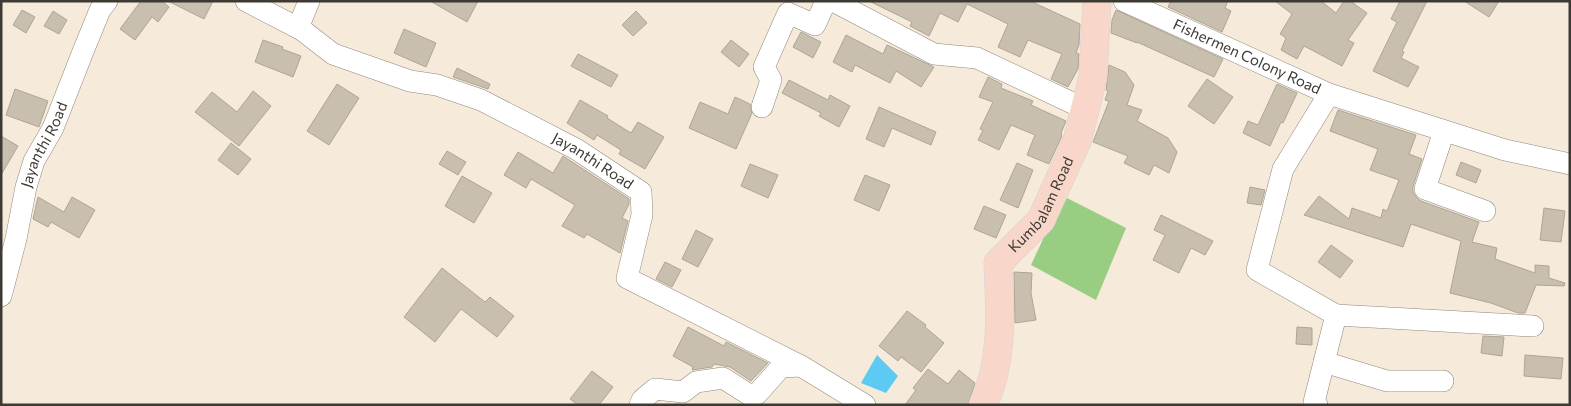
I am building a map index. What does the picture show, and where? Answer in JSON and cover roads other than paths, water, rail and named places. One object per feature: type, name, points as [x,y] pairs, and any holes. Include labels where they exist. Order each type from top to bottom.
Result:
[{"type":"main road","name":"Kumbalam Road","points":[[983,405],[989,392],[998,347],[1000,325],[998,263],[1040,220],[1077,141],[1094,76],[1097,1]]},
{"type":"street","name":"Jayanthi Road","points":[[1,296],[16,239],[26,187],[34,161],[53,128],[100,10],[107,1]]},
{"type":"street","name":"Jayanthi Road","points":[[246,1],[298,28],[333,54],[410,81],[437,85],[481,100],[576,149],[641,192],[642,215],[627,278],[802,366],[865,405]]},
{"type":"street","points":[[298,28],[308,1]]},
{"type":"street","points":[[762,107],[771,80],[764,67],[788,13],[814,25],[826,1]]},
{"type":"street","points":[[834,1],[934,54],[977,58],[1085,109]]},
{"type":"street","name":"Fishermen Colony Road","points":[[1124,1],[1329,94],[1283,169],[1257,270],[1336,315]]},
{"type":"street","points":[[1329,94],[1506,150],[1570,164]]},
{"type":"street","points":[[1444,131],[1424,189],[1485,210]]},
{"type":"street","points":[[1317,405],[1314,402],[1336,315],[1533,326]]},
{"type":"street","points":[[1324,362],[1387,381],[1443,381]]},
{"type":"street","points":[[641,402],[655,389],[682,392],[696,382],[724,378],[748,394],[757,394],[781,367],[802,366]]},
{"type":"water","points":[[877,355],[898,376],[886,393],[861,383]]}]
